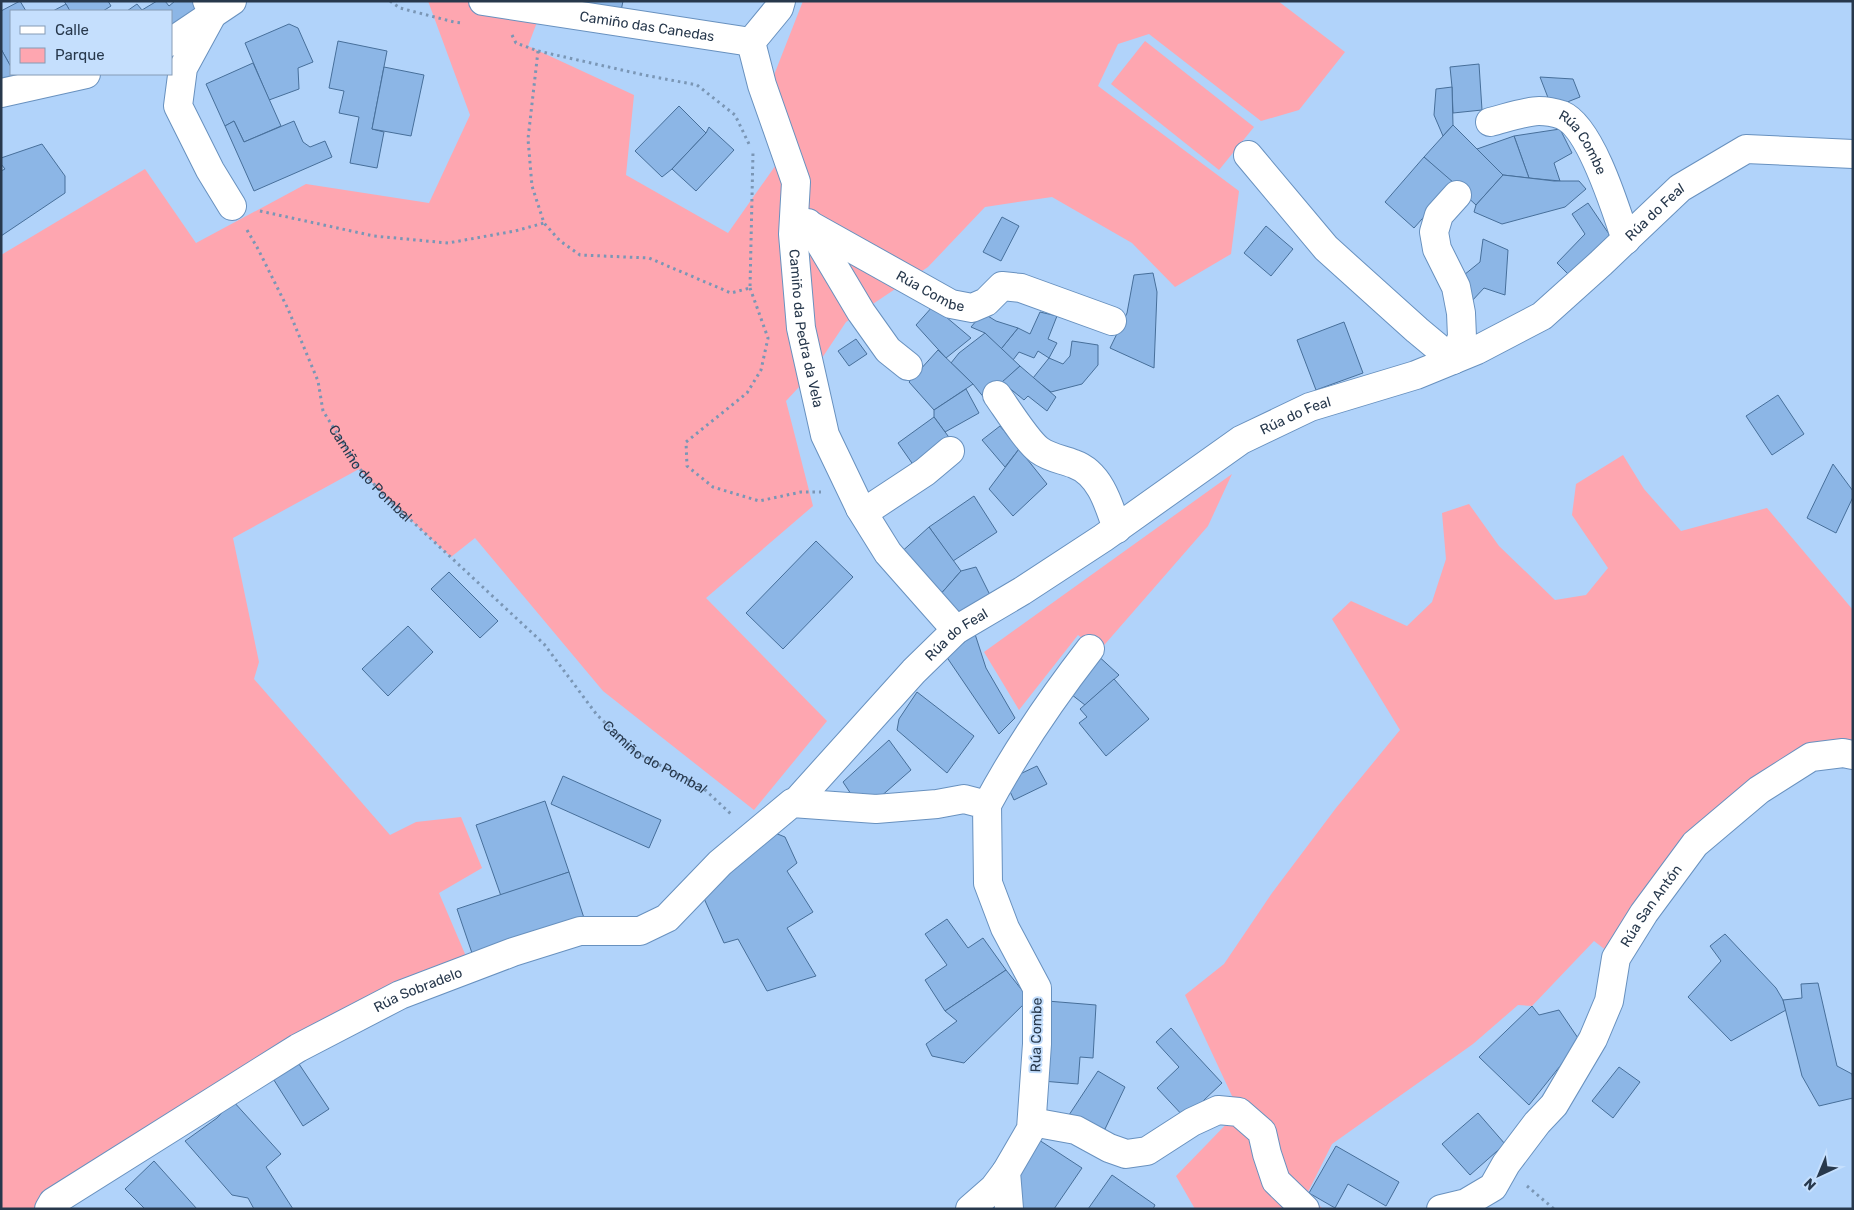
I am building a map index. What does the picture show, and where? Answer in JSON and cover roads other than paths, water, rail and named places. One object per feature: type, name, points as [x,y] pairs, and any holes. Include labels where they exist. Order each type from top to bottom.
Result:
[{"type":"street","name":"Camiño das Canedas","points":[[483,1],[751,42]]},
{"type":"street","points":[[751,42],[779,8],[781,1]]},
{"type":"street","points":[[172,41],[217,5]]},
{"type":"street","points":[[217,5],[184,68],[178,106],[210,170],[232,206]]},
{"type":"street","name":"Camiño da Pedra da Vela","points":[[751,42],[762,85],[796,182],[801,213],[793,234],[801,328],[825,436],[860,508],[888,553],[956,630]]},
{"type":"street","points":[[1,93],[82,75]]},
{"type":"street","name":"Rúa Combe","points":[[1490,122],[1538,111],[1562,115],[1576,127],[1590,148],[1626,240]]},
{"type":"street","name":"Rúa do Feal","points":[[793,803],[914,671],[956,630],[1022,591],[1117,529],[1241,440],[1310,407],[1416,375],[1454,360],[1542,316],[1680,188],[1746,149],[1853,154]]},
{"type":"street","points":[[1248,155],[1326,248],[1417,330],[1454,360],[1462,338],[1461,313],[1456,287],[1436,249],[1434,232],[1439,215],[1457,195]]},
{"type":"street","points":[[801,213],[861,312],[888,350],[908,366]]},
{"type":"street","name":"Rúa Combe","points":[[801,213],[951,304],[972,308],[986,302],[1002,286],[1022,288],[1112,321]]},
{"type":"street","points":[[997,395],[1037,449],[1050,458],[1076,464],[1090,475],[1102,491],[1117,529]]},
{"type":"street","points":[[860,508],[872,507],[925,472],[950,451]]},
{"type":"street","name":"Rúa Combe","points":[[970,1209],[994,1188],[1006,1172],[1031,1130],[1037,1044],[1037,988],[1006,928],[988,883],[987,805],[1000,780],[1031,733],[1090,649]]},
{"type":"street","name":"Rúa San Antón","points":[[1440,1209],[1466,1203],[1493,1187],[1506,1164],[1537,1123],[1554,1105],[1593,1039],[1609,1001],[1616,958],[1644,912],[1695,844],[1759,790],[1811,757],[1853,755]]},
{"type":"street","points":[[793,803],[876,809],[937,804],[964,799],[987,805]]},
{"type":"street","name":"Rúa Sobradelo","points":[[49,1209],[53,1202],[298,1048],[400,995],[513,952],[580,931],[640,931],[667,918],[720,864],[793,803]]},
{"type":"street","points":[[1032,1122],[1076,1130],[1109,1148],[1126,1154],[1147,1151],[1192,1122],[1218,1110],[1239,1112],[1262,1132],[1266,1154],[1276,1181],[1304,1209]]},
{"type":"street","points":[[1006,1172],[1009,1209]]}]
